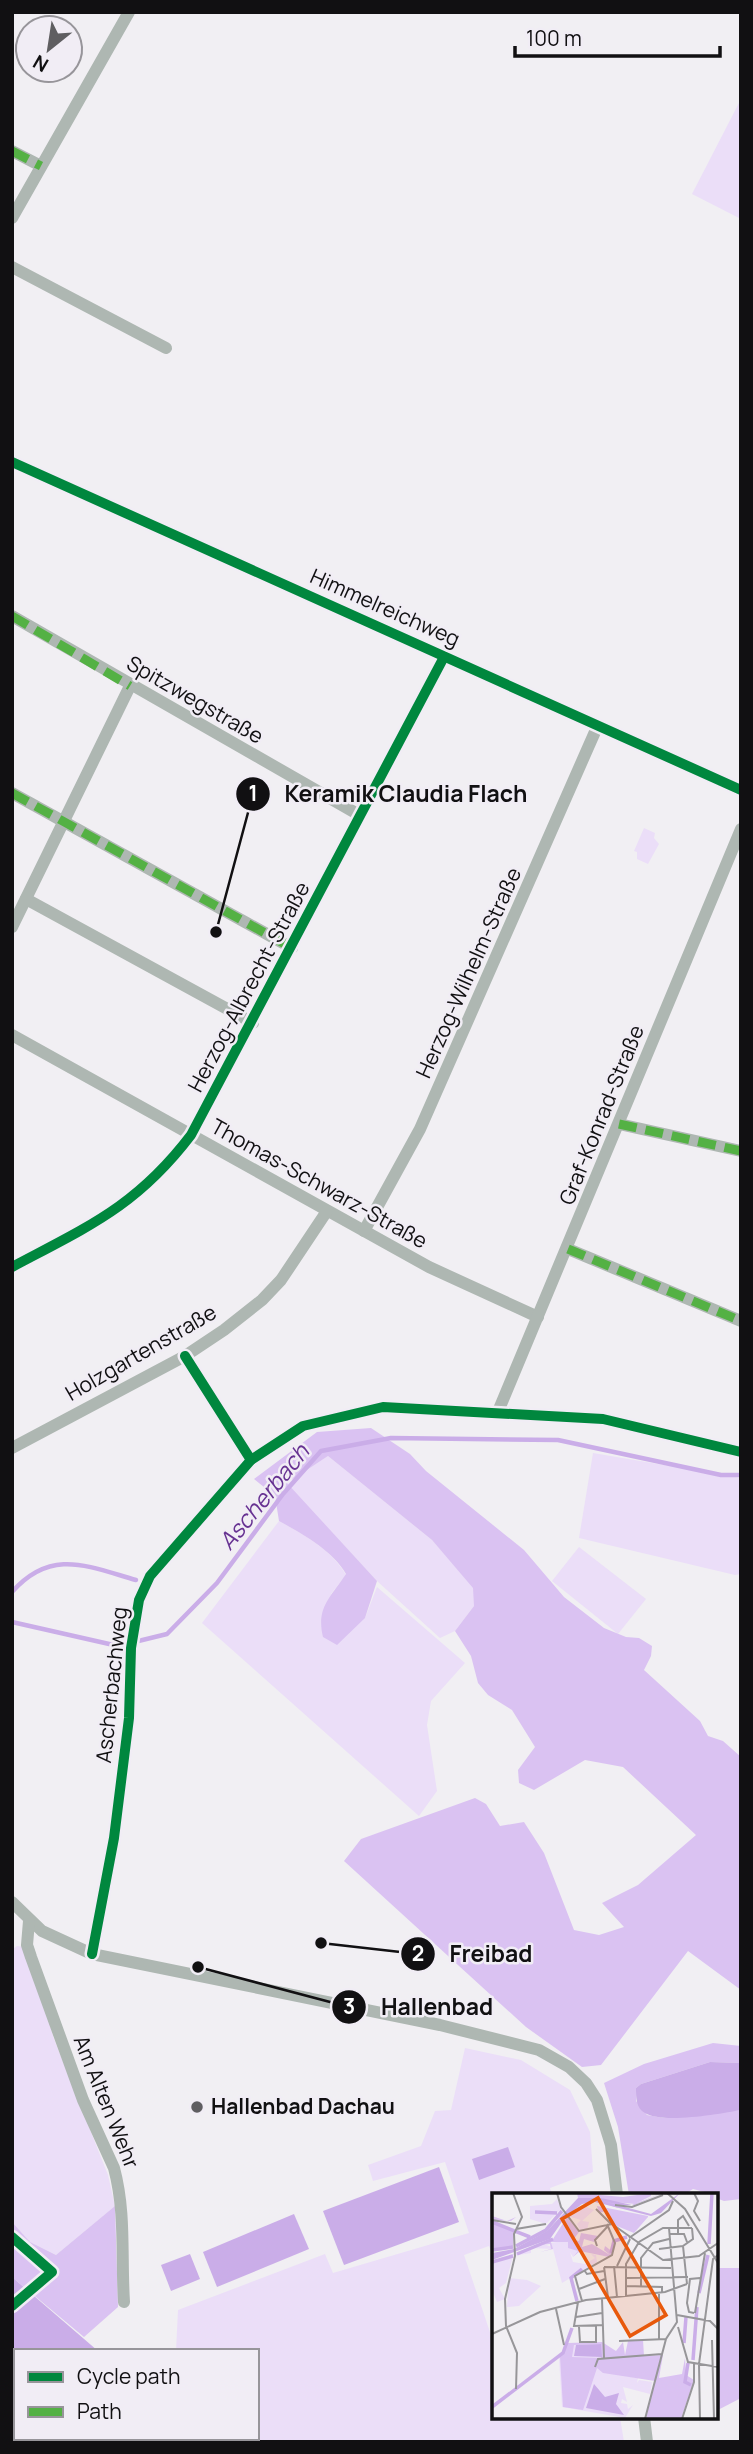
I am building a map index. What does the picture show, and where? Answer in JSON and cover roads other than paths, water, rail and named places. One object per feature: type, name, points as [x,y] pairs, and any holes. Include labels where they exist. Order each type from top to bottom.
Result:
[{"type":"street","points":[[12,218],[129,12]]},
{"type":"street","points":[[12,151],[41,166]]},
{"type":"street","points":[[12,267],[166,348]]},
{"type":"street","name":"Himmelreichweg","points":[[12,462],[741,790]]},
{"type":"street","name":"Spitzwegstraße","points":[[12,615],[130,686],[361,816]]},
{"type":"street","name":"Herzog-Albrecht-Straße","points":[[12,1267],[119,1209],[161,1173],[191,1135],[253,1023],[444,657]]},
{"type":"street","points":[[12,927],[130,686]]},
{"type":"street","name":"Herzog-Wilhelm-Straße","points":[[364,1231],[420,1129],[453,1058],[598,725]]},
{"type":"street","points":[[12,793],[64,824],[292,947]]},
{"type":"street","name":"Graf-Konrad-Straße","points":[[497,1414],[741,829]]},
{"type":"street","points":[[26,899],[253,1023]]},
{"type":"street","name":"Thomas-Schwarz-Straße","points":[[12,1035],[429,1267],[538,1317]]},
{"type":"street","points":[[619,1124],[741,1151]]},
{"type":"street","name":"Holzgartenstraße","points":[[12,1448],[185,1356],[223,1330],[262,1300],[281,1280],[327,1210]]},
{"type":"street","points":[[568,1249],[741,1321]]},
{"type":"street","name":"Ascherbachweg","points":[[92,1954],[120,1791],[129,1718],[131,1648],[139,1600],[150,1576],[251,1460],[303,1426],[383,1407],[603,1419],[741,1452]]},
{"type":"street","points":[[12,1902],[29,1921],[57,1940],[92,1954],[440,2025],[540,2050],[569,2067],[586,2083],[597,2100],[610,2137],[617,2193]]},
{"type":"street","name":"Am Alten Wehr","points":[[29,1921],[27,1945],[83,2100],[114,2168],[119,2188],[124,2215],[121,2256],[124,2302]]},
{"type":"street","points":[[644,2419],[647,2442]]},
{"type":"waterway","name":"Ascherbach","points":[[12,1622],[118,1646],[167,1634],[217,1583],[283,1494],[321,1451],[391,1438],[558,1440],[721,1475],[741,1475]]},
{"type":"waterway","points":[[12,1592],[27,1578],[55,1565],[86,1566],[136,1580]]},
{"type":"place","name":"Keramik Claudia Flach","points":[[216,932]]},
{"type":"place","name":"Freibad","points":[[321,1943]]},
{"type":"place","name":"Hallenbad","points":[[198,1967]]},
{"type":"place","name":"Hallenbad Dachau","points":[[197,2107]]}]
